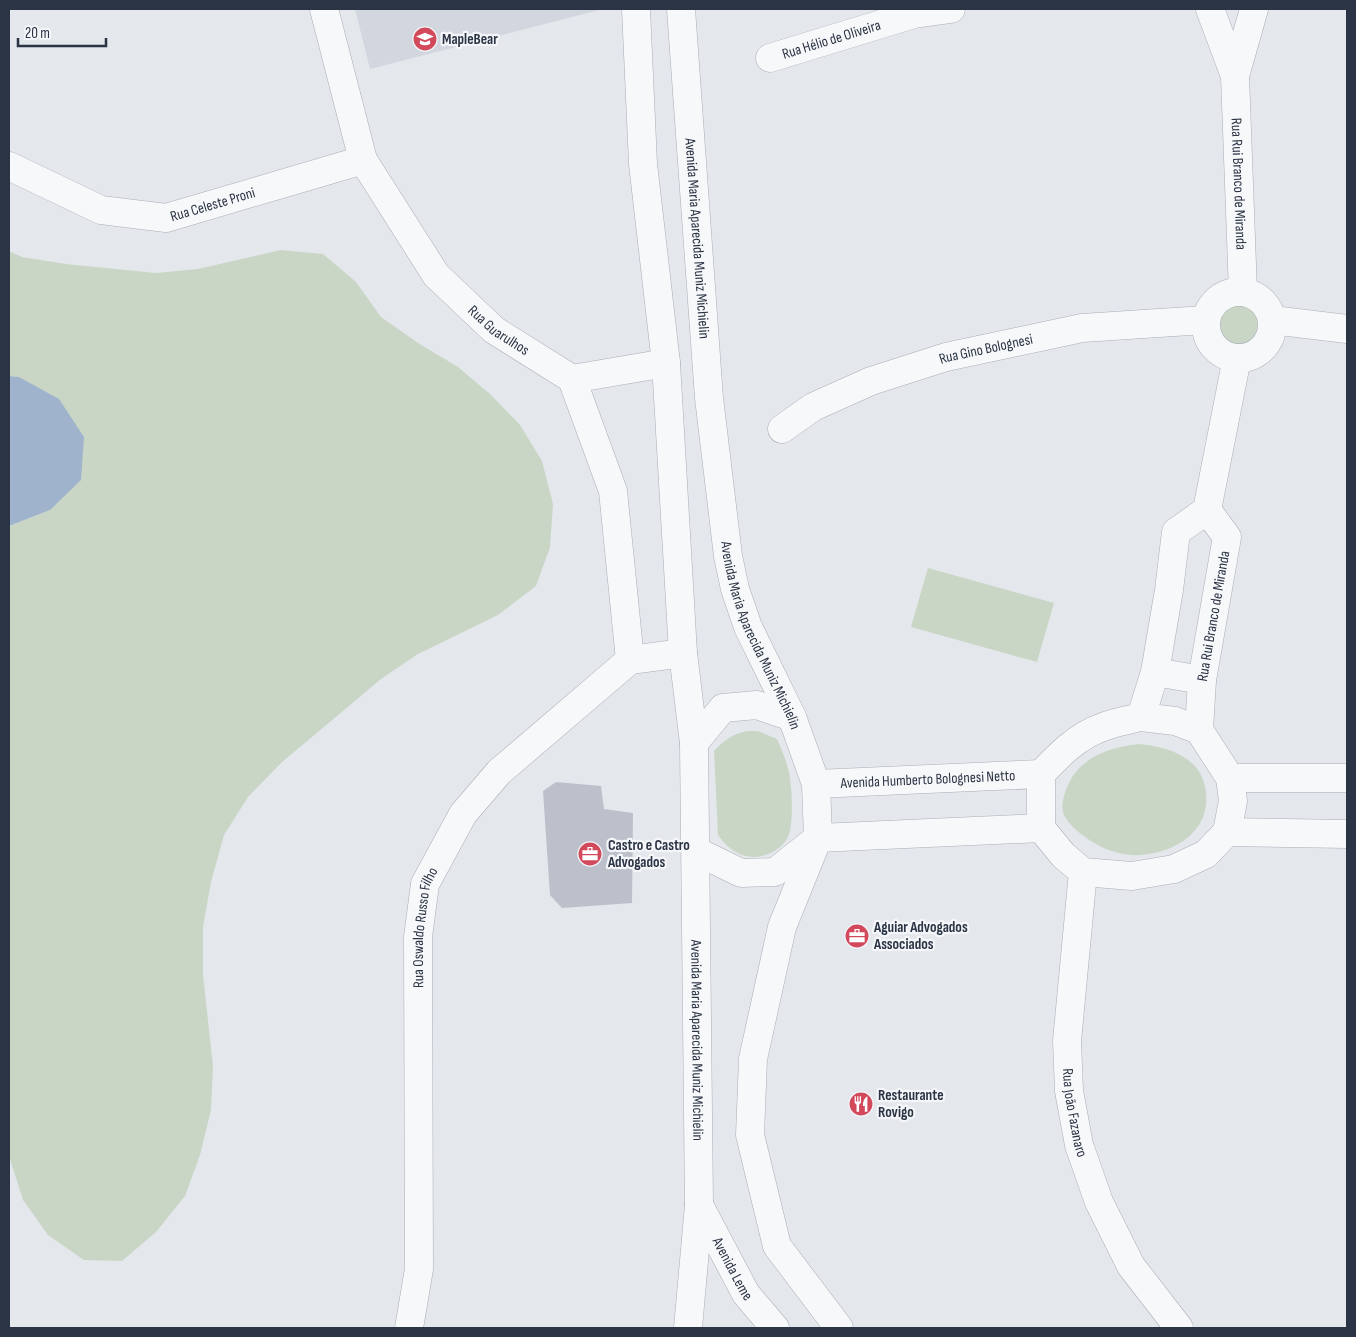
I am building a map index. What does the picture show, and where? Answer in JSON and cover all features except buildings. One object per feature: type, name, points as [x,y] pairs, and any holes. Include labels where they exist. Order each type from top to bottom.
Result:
[{"type":"street","name":"Rua Guarulhos","points":[[324,9],[363,160],[436,275],[494,330],[572,379]]},
{"type":"street","name":"Avenida Maria Aparecida Muniz Michielin","points":[[636,9],[643,164],[666,362],[683,653],[694,743],[699,1205],[688,1328]]},
{"type":"street","name":"Avenida Maria Aparecida Muniz Michielin","points":[[681,9],[709,398],[728,556],[735,589],[748,627],[792,717],[816,784],[818,838],[782,926],[753,1059],[750,1135],[778,1246],[839,1328]]},
{"type":"street","name":"Rua Hélio de Oliveira","points":[[770,58],[914,14],[951,9]]},
{"type":"street","points":[[1210,9],[1220,14],[1232,16],[1244,14],[1254,9]]},
{"type":"street","name":"Rua Rui Branco de Miranda","points":[[1210,9],[1235,76]]},
{"type":"street","name":"Rua Rui Branco de Miranda","points":[[1243,292],[1235,76],[1254,9]]},
{"type":"street","name":"Rua Celeste Proni","points":[[9,166],[101,210],[166,218],[363,160]]},
{"type":"street","points":[[1232,292],[1243,292],[1253,295],[1262,301],[1272,320],[1272,330],[1264,347],[1247,357],[1237,358],[1226,356],[1213,346],[1206,331],[1205,320],[1214,302],[1222,296],[1232,292]]},
{"type":"street","name":"Rua Gino Bolognesi","points":[[782,429],[813,407],[863,385],[946,357],[1082,328],[1205,320]]},
{"type":"street","points":[[1272,320],[1347,329]]},
{"type":"street","points":[[1141,717],[1155,672],[1169,590],[1176,532],[1207,510],[1237,358]]},
{"type":"street","points":[[666,362],[572,379],[613,491],[630,660],[683,653]]},
{"type":"street","name":"Rua Rui Branco de Miranda","points":[[1199,730],[1202,680],[1228,537],[1207,510]]},
{"type":"street","name":"Rua Oswaldo Russo Filho","points":[[409,1328],[419,1269],[418,936],[425,884],[463,814],[499,772],[630,660]]},
{"type":"street","points":[[1155,672],[1202,680]]},
{"type":"street","points":[[694,743],[723,708],[757,705],[792,717]]},
{"type":"street","points":[[1141,717],[1175,721],[1199,730],[1230,778],[1234,800],[1227,832],[1206,854],[1174,868],[1132,876],[1083,872],[1063,855],[1042,828],[1040,774],[1062,752],[1079,739],[1103,727],[1141,717]]},
{"type":"street","name":"Avenida Humberto Bolognesi Netto","points":[[816,784],[1040,774]]},
{"type":"street","points":[[1230,778],[1347,778]]},
{"type":"street","points":[[696,851],[741,872],[775,872],[818,838],[1042,828]]},
{"type":"street","points":[[1227,832],[1347,834]]},
{"type":"street","name":"Rua João Fazanaro","points":[[1083,872],[1068,1041],[1069,1091],[1079,1145],[1099,1202],[1131,1266],[1179,1328]]},
{"type":"street","name":"Avenida Leme","points":[[699,1205],[746,1294],[774,1328]]},
{"type":"shaded area","name":"MapleBear","points":[[355,9],[603,9],[370,69]]},
{"type":"green space","points":[[281,250],[323,254],[356,282],[381,317],[418,343],[458,367],[490,394],[520,425],[542,461],[553,504],[550,547],[536,586],[498,615],[418,654],[381,679],[281,763],[248,797],[224,835],[211,882],[203,927],[203,975],[213,1066],[211,1110],[200,1155],[185,1196],[156,1232],[122,1261],[84,1260],[48,1235],[23,1200],[9,1156],[9,526],[50,510],[20,377],[9,376],[9,251],[22,257],[66,264],[156,273],[198,269]]},
{"type":"green space","points":[[1244,304],[1256,310],[1261,317],[1261,335],[1256,342],[1249,347],[1236,348],[1228,345],[1221,338],[1218,322],[1221,314],[1228,307]]},
{"type":"green space","points":[[928,568],[1054,603],[1037,662],[911,627]]},
{"type":"green space","points":[[747,731],[758,731],[777,739],[788,768],[791,786],[792,814],[788,837],[783,845],[775,851],[756,857],[739,854],[718,835],[714,751],[729,738]]},
{"type":"green space","points":[[1139,744],[1172,751],[1191,762],[1203,780],[1206,792],[1206,807],[1202,820],[1184,840],[1159,852],[1130,855],[1108,850],[1082,835],[1065,817],[1063,799],[1071,779],[1092,758],[1119,747]]},
{"type":"water","points":[[9,376],[19,377],[59,399],[84,437],[81,480],[50,510],[9,526]]},
{"type":"place","name":"MapleBear","points":[[425,39]]},
{"type":"place","name":"Castro e Castro Advogados","points":[[590,854]]},
{"type":"place","name":"Aguiar Advogados Associados","points":[[857,936]]},
{"type":"place","name":"Restaurante Rovigo","points":[[861,1104]]}]
